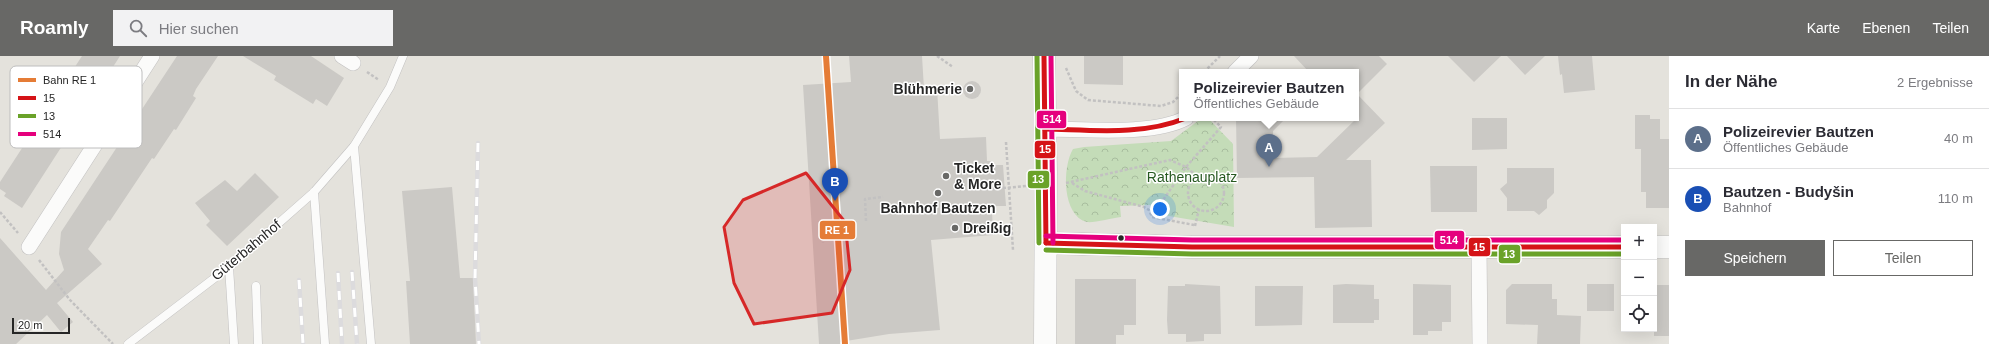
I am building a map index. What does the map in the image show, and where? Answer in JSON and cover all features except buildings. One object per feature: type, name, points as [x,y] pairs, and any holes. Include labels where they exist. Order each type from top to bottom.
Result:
[{"type":"street","points":[[142,72],[152,56]]},
{"type":"street","points":[[1238,69],[1251,56]]},
{"type":"street","points":[[1045,344],[1046,129],[1054,58]]},
{"type":"street","points":[[1046,129],[1153,129],[1181,121]]},
{"type":"street","points":[[29,247],[93,148]]},
{"type":"street","points":[[1046,243],[1192,247],[1621,248]]},
{"type":"street","points":[[1657,247],[1669,247]]},
{"type":"street","points":[[1480,248],[1480,344]]},
{"type":"lane","name":"Güterbahnhof","points":[[128,344],[229,267],[314,192],[354,146],[390,87],[403,56]]},
{"type":"lane","points":[[354,146],[371,344]]},
{"type":"lane","points":[[314,192],[325,344]]},
{"type":"lane","points":[[229,267],[234,344]]},
{"type":"lane","points":[[256,286],[258,344]]},
{"type":"path","points":[[937,56],[953,67]]},
{"type":"path","points":[[1207,69],[1220,56]]},
{"type":"path","points":[[1054,58],[1070,79],[1076,91],[1088,100],[1161,106],[1173,102],[1179,96]]},
{"type":"path","points":[[347,60],[390,87]]},
{"type":"path","points":[[1152,217],[1186,167],[1221,127],[1215,121]]},
{"type":"path","points":[[1006,142],[1012,250]]},
{"type":"path","points":[[1152,217],[1149,210],[1144,207],[1085,191],[1071,183],[1083,178],[1170,160],[1186,167],[1198,177]]},
{"type":"path","points":[[1209,176],[1219,182],[1223,192],[1222,198],[1216,208],[1210,210],[1199,209],[1194,206],[1188,196],[1190,185],[1198,177],[1209,176]]},
{"type":"path","points":[[993,189],[1046,184]]},
{"type":"path","points":[[866,221],[865,199],[883,197]]},
{"type":"path","points":[[1152,217],[1195,225],[1199,209]]},
{"type":"path","points":[[0,212],[70,300],[113,344]]},
{"type":"path","points":[[822,222],[823,243]]},
{"type":"highlighted area","points":[[806,173],[845,222],[850,270],[832,313],[754,324],[734,283],[724,227],[743,200]]},
{"type":"green space","name":"Rathenauplatz","points":[[1198,121],[1211,121],[1233,144],[1234,227],[1157,214],[1150,205],[1120,206],[1121,217],[1090,222],[1079,218],[1073,211],[1066,190],[1066,178],[1069,157],[1073,149],[1171,141]]},
{"type":"railway","points":[[478,143],[475,278],[479,344]]},
{"type":"railway","points":[[352,272],[357,344]]},
{"type":"railway","points":[[338,273],[342,344]]},
{"type":"railway","points":[[299,280],[303,344]]},
{"type":"transit line","points":[[826,56],[845,344]]},
{"type":"transit line","name":"13","points":[[1037,56],[1039,243]]},
{"type":"transit line","name":"15","points":[[1044,56],[1046,243]]},
{"type":"transit line","name":"514","points":[[1051,56],[1053,243]]},
{"type":"transit line","name":"15","points":[[1045,129],[1099,131],[1134,130],[1169,124],[1179,120]]},
{"type":"transit line","name":"514","points":[[1046,236],[1192,240],[1621,240]]},
{"type":"transit line","name":"15","points":[[1046,243],[1192,247],[1621,247]]},
{"type":"transit line","name":"13","points":[[1046,250],[1192,254],[1621,254]]},
{"type":"place","name":"Blühmerie","points":[[970,89]]},
{"type":"place","name":"Polizeirevier Bautzen","points":[[1269,167]]},
{"type":"place","name":"Ticket & More","points":[[946,176]]},
{"type":"place","name":"Bahnhof Bautzen","points":[[938,193]]},
{"type":"place","name":"Bautzen - Budyšin","points":[[835,201]]},
{"type":"place","name":"Dreißig","points":[[955,228]]}]
